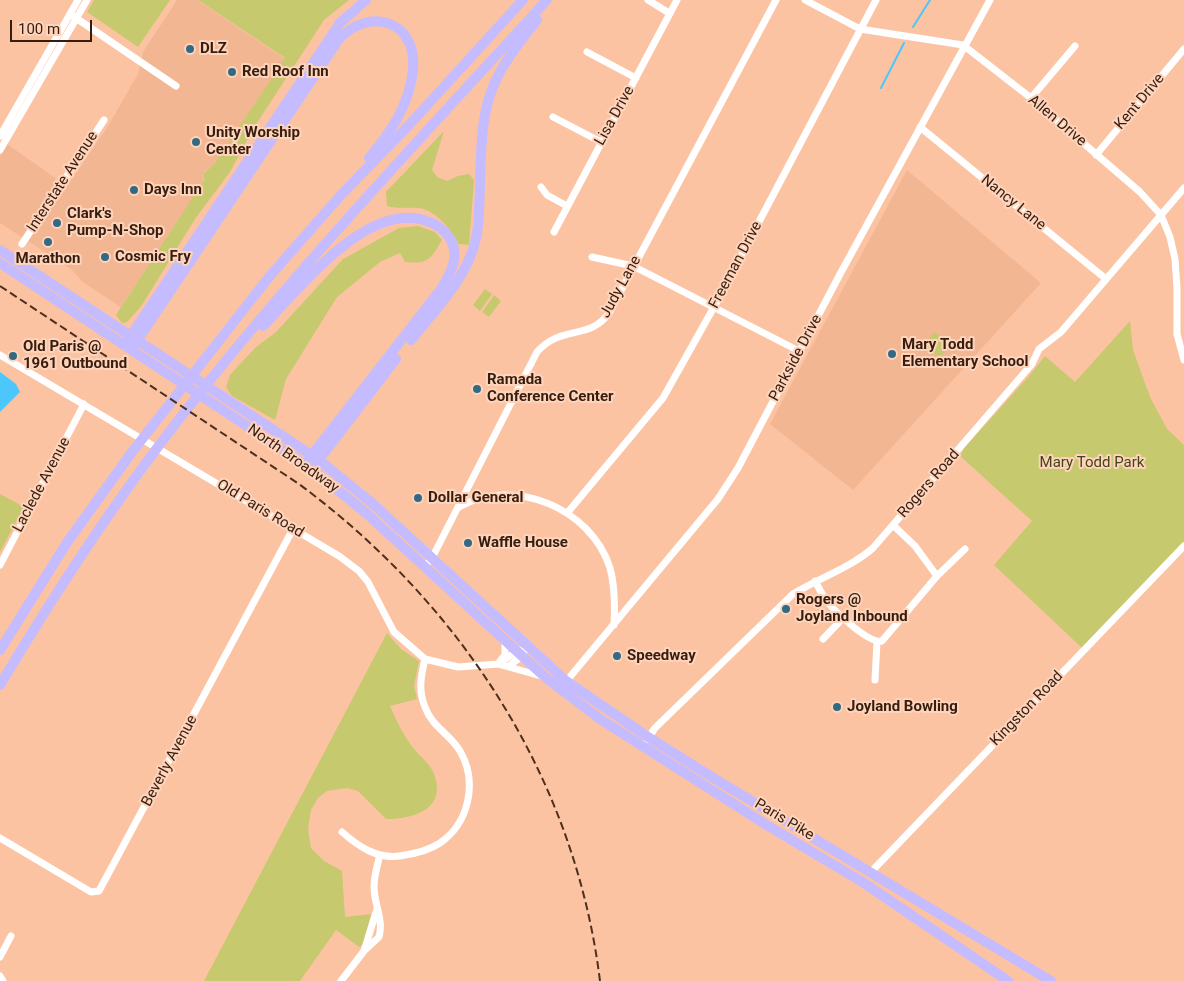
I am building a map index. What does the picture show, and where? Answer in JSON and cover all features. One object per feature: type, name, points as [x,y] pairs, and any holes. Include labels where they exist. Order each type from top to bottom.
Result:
[{"type":"highway","points":[[128,347],[340,23],[366,0]]},
{"type":"highway","points":[[0,650],[66,544],[132,452],[203,360],[282,262],[340,196],[409,125],[523,0]]},
{"type":"highway","points":[[0,685],[48,606],[147,461],[218,371],[362,203],[547,0]]},
{"type":"highway","points":[[308,467],[460,277],[467,265],[476,237],[483,122],[490,90],[509,55],[553,0]]},
{"type":"highway","points":[[134,338],[339,39],[357,24],[379,21],[396,27],[409,42],[413,54],[411,82],[401,112],[390,132],[340,196]]},
{"type":"highway","points":[[231,355],[350,240],[364,230],[390,220],[412,218],[437,225],[449,236],[454,253],[453,270],[449,277],[315,458]]},
{"type":"highway","name":"North Broadway","points":[[0,250],[315,458],[373,504],[527,646]]},
{"type":"highway","name":"North Broadway","points":[[0,263],[308,467],[366,513],[545,677],[563,685]]},
{"type":"highway","name":"Paris Pike","points":[[527,646],[563,685],[765,824],[864,882],[1008,981]]},
{"type":"highway","name":"Paris Pike","points":[[645,742],[871,872],[1051,981]]},
{"type":"highway","points":[[864,882],[871,872]]},
{"type":"street","points":[[0,150],[73,16],[78,0]]},
{"type":"street","points":[[0,136],[73,16],[87,0]]},
{"type":"street","points":[[648,0],[670,13]]},
{"type":"street","name":"Lisa Drive","points":[[554,232],[676,0]]},
{"type":"street","name":"Judy Lane","points":[[424,567],[432,558],[459,507],[537,352],[546,342],[559,335],[583,331],[603,322],[776,0]]},
{"type":"street","name":"Allen Drive","points":[[805,0],[860,29],[963,45],[1031,98],[1140,192],[1160,215],[1173,252],[1181,288],[1177,334],[1184,360]]},
{"type":"street","name":"Freeman Drive","points":[[568,512],[663,398],[714,307],[876,0]]},
{"type":"street","name":"Parkside Drive","points":[[563,685],[718,499],[738,468],[963,45],[990,0]]},
{"type":"street","points":[[73,16],[176,86]]},
{"type":"street","points":[[1031,98],[1075,46]]},
{"type":"street","name":"Kent Drive","points":[[1096,155],[1184,49]]},
{"type":"street","points":[[587,52],[636,78]]},
{"type":"street","points":[[553,117],[601,142]]},
{"type":"street","name":"Interstate Avenue","points":[[22,244],[104,120]]},
{"type":"street","name":"Nancy Lane","points":[[920,127],[1106,279]]},
{"type":"street","points":[[541,187],[547,196],[567,206]]},
{"type":"street","name":"Rogers Road","points":[[645,742],[794,594],[815,580],[869,552],[1032,364],[1040,349],[1061,332],[1184,188]]},
{"type":"street","points":[[592,257],[633,266],[799,351]]},
{"type":"street","name":"Old Paris Road","points":[[0,355],[339,556],[359,571],[375,594],[394,632],[407,646],[426,659],[458,666],[498,664],[545,677]]},
{"type":"street","name":"Laclede Avenue","points":[[0,565],[84,404]]},
{"type":"street","points":[[459,507],[482,497],[500,495],[534,498],[568,512],[587,530],[606,558],[611,573],[614,598],[614,625]]},
{"type":"street","points":[[893,526],[916,546],[937,576]]},
{"type":"street","name":"Beverly Avenue","points":[[0,838],[92,892],[100,891],[293,529]]},
{"type":"street","name":"Kingston Road","points":[[871,872],[1184,546]]},
{"type":"street","points":[[877,642],[882,641],[937,576],[965,549]]},
{"type":"street","points":[[815,580],[828,602],[843,618],[877,642]]},
{"type":"street","points":[[614,598],[622,604],[632,603]]},
{"type":"street","points":[[823,639],[843,618]]},
{"type":"street","points":[[498,664],[505,655],[505,641]]},
{"type":"street","points":[[876,680],[877,642]]},
{"type":"street","points":[[509,666],[527,646]]},
{"type":"street","points":[[498,664],[519,654]]},
{"type":"street","points":[[342,832],[363,849],[380,855],[394,857],[414,854],[438,844],[455,830],[468,802],[469,777],[465,761],[454,743],[435,725],[422,700],[420,683],[426,659]]},
{"type":"street","points":[[341,981],[364,951],[380,937],[381,921],[374,887],[380,855]]},
{"type":"street","points":[[364,951],[377,908]]},
{"type":"street","points":[[0,958],[11,936]]},
{"type":"street","points":[[0,976],[3,981]]},
{"type":"shaded area","points":[[177,0],[197,0],[285,59],[215,163],[204,172],[203,182],[121,307],[84,283],[71,269],[0,223],[0,156],[7,144],[54,177],[64,191],[108,126],[138,74],[143,52]]},
{"type":"shaded area","name":"Mary Todd Elementary School","points":[[907,170],[1041,283],[853,490],[770,424]]},
{"type":"green space","points":[[94,0],[170,0],[138,47],[87,12]]},
{"type":"green space","points":[[198,0],[349,0],[324,20],[253,129],[230,172],[195,219],[142,305],[127,322],[122,323],[116,315],[204,180],[204,173],[215,163],[285,58]]},
{"type":"green space","points":[[444,131],[432,170],[437,177],[447,181],[469,174],[474,180],[469,245],[459,244],[442,222],[426,210],[387,206],[386,192]]},
{"type":"green space","points":[[418,226],[435,232],[442,240],[435,252],[428,259],[419,262],[405,262],[400,253],[380,262],[337,297],[286,379],[275,420],[232,396],[226,387],[230,375],[255,348],[276,332],[343,259],[399,228]]},
{"type":"green space","points":[[485,289],[492,294],[480,311],[473,305]]},
{"type":"green space","points":[[494,295],[501,301],[489,317],[482,312]]},
{"type":"green space","name":"Mary Todd Park","points":[[1130,321],[1133,350],[1150,397],[1167,429],[1184,445],[1184,542],[1082,648],[994,565],[1032,521],[960,456],[965,447],[1045,356],[1075,382]]},
{"type":"green space","points":[[934,332],[948,342],[943,355],[936,355],[923,346]]},
{"type":"green space","points":[[0,494],[24,507],[0,552]]},
{"type":"green space","points":[[387,633],[401,649],[419,661],[414,686],[417,699],[390,706],[407,740],[433,771],[437,786],[436,796],[432,804],[425,810],[407,817],[386,819],[358,791],[347,788],[327,791],[318,798],[311,810],[308,829],[311,848],[324,861],[342,871],[345,917],[371,914],[363,944],[359,947],[336,930],[300,981],[204,981]]},
{"type":"water","points":[[0,372],[16,384],[20,392],[0,412]]},
{"type":"waterway","points":[[913,27],[930,0]]},
{"type":"waterway","points":[[881,88],[904,43]]},
{"type":"railway","points":[[0,286],[299,484],[357,531],[411,584],[459,640],[501,701],[536,766],[565,835],[587,906],[600,981]]},
{"type":"place","name":"DLZ","points":[[190,49]]},
{"type":"place","name":"Red Roof Inn","points":[[232,72]]},
{"type":"place","name":"Unity Worship Center","points":[[196,142]]},
{"type":"place","name":"Days Inn","points":[[134,190]]},
{"type":"place","name":"Clark's Pump-N-Shop","points":[[57,223]]},
{"type":"place","name":"Marathon","points":[[48,242]]},
{"type":"place","name":"Cosmic Fry","points":[[105,257]]},
{"type":"place","name":"Mary Todd Elementary School","points":[[892,354]]},
{"type":"place","name":"Old Paris @ 1961 Outbound","points":[[13,356]]},
{"type":"place","name":"Ramada Conference Center","points":[[477,389]]},
{"type":"place","name":"Dollar General","points":[[418,498]]},
{"type":"place","name":"Waffle House","points":[[468,543]]},
{"type":"place","name":"Rogers @ Joyland Inbound","points":[[786,609]]},
{"type":"place","name":"Speedway","points":[[617,656]]},
{"type":"place","name":"Joyland Bowling","points":[[837,707]]}]
